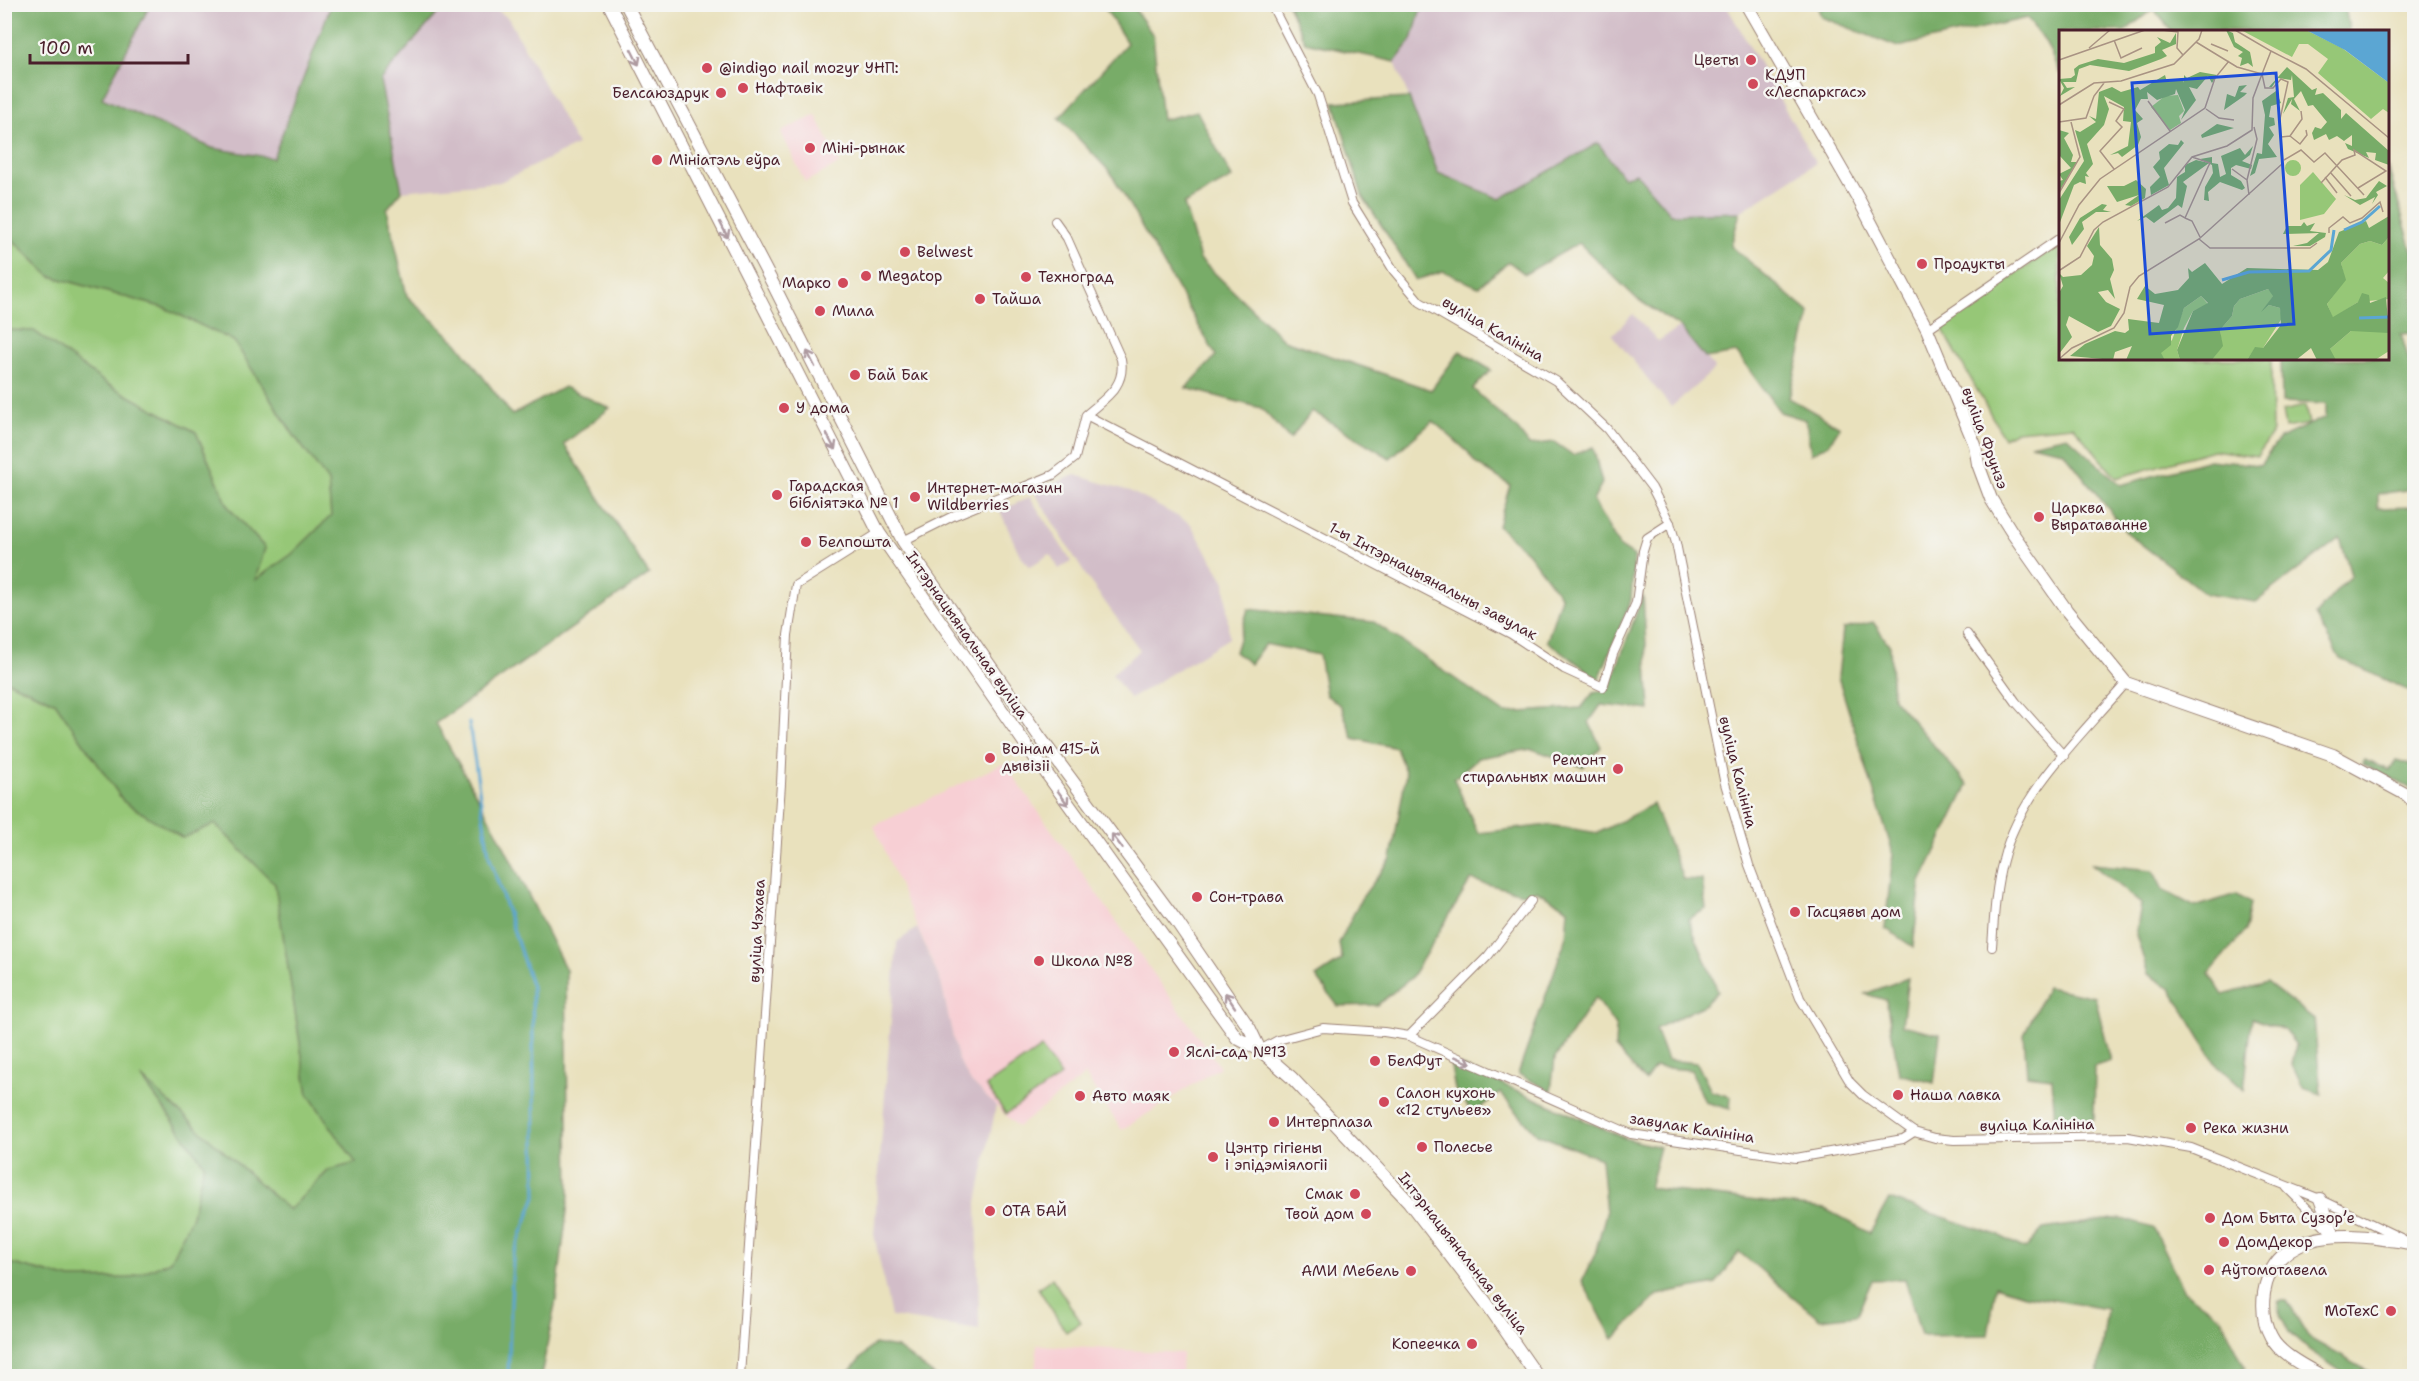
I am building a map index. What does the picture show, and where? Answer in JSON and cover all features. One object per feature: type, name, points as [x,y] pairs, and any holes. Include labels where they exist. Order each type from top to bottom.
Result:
[{"type":"main road","name":"Інтэрнацыянальная вуліца","points":[[609,4],[879,533],[1026,745],[1237,1038],[1260,1050],[1292,1078],[1409,1202],[1486,1304],[1537,1377]]},
{"type":"main road","name":"Інтэрнацыянальная вуліца","points":[[626,4],[774,286],[903,541],[1039,736],[1177,922],[1250,1029],[1260,1050]]},
{"type":"main road","name":"вуліца Фрунзэ","points":[[1746,4],[1859,200],[1927,329],[1975,445],[1978,464],[1991,499],[2067,611],[2126,684]]},
{"type":"main road","points":[[684,150],[698,142]]},
{"type":"main road","points":[[879,533],[894,524]]},
{"type":"main road","points":[[2126,684],[2333,755],[2407,795],[2415,802]]},
{"type":"main road","points":[[1026,745],[1039,736]]},
{"type":"main road","points":[[2320,1199],[2334,1235]]},
{"type":"main road","points":[[2322,1377],[2296,1360],[2271,1339],[2262,1310],[2266,1280],[2276,1262],[2289,1250],[2312,1239],[2334,1235],[2413,1242]]},
{"type":"street","name":"вуліца Калініна","points":[[1271,4],[1318,95],[1352,203],[1394,271],[1420,302],[1556,381],[1607,429],[1652,488],[1670,524],[1685,580],[1724,780],[1749,865],[1800,998],[1850,1082],[1863,1095],[1914,1132],[1924,1136],[1954,1140],[2146,1139],[2191,1148],[2283,1183],[2413,1242]]},
{"type":"street","points":[[903,541],[955,516],[1053,475],[1075,458],[1086,415],[1118,384],[1123,372],[1121,359],[1071,247],[1055,221]]},
{"type":"street","points":[[1927,329],[2059,239]]},
{"type":"street","name":"1-ы Інтэрнацыянальны завулак","points":[[1086,415],[1510,634],[1564,669],[1603,687],[1613,654],[1636,603],[1647,538],[1670,524]]},
{"type":"street","name":"вуліца Чэхава","points":[[740,1377],[781,784],[788,635],[796,585],[879,533]]},
{"type":"street","points":[[1967,634],[2016,702],[2064,756]]},
{"type":"street","points":[[1992,947],[2003,859],[2023,811],[2064,756],[2126,684]]},
{"type":"street","points":[[1409,1036],[1488,956],[1531,902]]},
{"type":"street","name":"завулак Калініна","points":[[1260,1050],[1278,1040],[1323,1028],[1409,1036],[1631,1134],[1796,1158],[1903,1139],[1914,1132]]},
{"type":"street","points":[[2283,1183],[2334,1235]]},
{"type":"shaded area","name":"КДУП «Леспаркгас»","points":[[1510,4],[1512,7],[1516,4],[1726,5],[1816,163],[1740,212],[1671,214],[1636,173],[1623,177],[1598,143],[1501,199],[1438,173],[1395,62],[1412,40],[1420,12],[1432,5]]},
{"type":"shaded area","points":[[150,5],[331,5],[273,158],[212,148],[102,98]]},
{"type":"shaded area","points":[[445,5],[490,5],[508,18],[577,145],[500,182],[402,191],[380,80]]},
{"type":"shaded area","name":"Міні-рынак","points":[[816,115],[840,164],[805,182],[781,132]]},
{"type":"shaded area","points":[[1633,314],[1658,341],[1680,327],[1715,369],[1671,407],[1612,335]]},
{"type":"shaded area","points":[[1075,475],[1130,491],[1190,523],[1225,582],[1229,638],[1130,699],[1112,674],[1140,650],[1088,579],[1034,492]]},
{"type":"shaded area","points":[[1030,497],[1071,561],[1059,569],[1050,554],[1029,567],[1018,551],[1000,511]]},
{"type":"shaded area","name":"Школа №8","points":[[1004,763],[1220,1067],[1122,1130],[1085,1075],[1018,1127],[971,1082],[958,1060],[941,983],[874,826]]},
{"type":"shaded area","points":[[917,928],[941,983],[958,1060],[971,1082],[996,1106],[977,1202],[979,1330],[891,1317],[874,1234],[897,942]]},
{"type":"shaded area","points":[[1037,1345],[1182,1353],[1181,1376],[1035,1376]]},
{"type":"green space","points":[[5,4],[150,5],[102,98],[212,148],[273,158],[331,5],[445,5],[380,80],[402,191],[387,209],[407,296],[458,344],[512,415],[564,387],[610,408],[564,444],[649,574],[436,723],[497,832],[566,970],[569,1195],[556,1300],[541,1376],[5,1376],[5,1262],[71,1279],[130,1278],[170,1261],[192,1216],[204,1164],[141,1077],[289,1210],[329,1170],[356,1163],[308,1094],[275,884],[215,824],[183,838],[124,802],[55,702],[5,680],[5,330],[34,331],[107,384],[196,432],[229,508],[265,548],[255,580],[292,554],[331,516],[328,481],[293,434],[234,341],[165,308],[50,276],[5,232]]},
{"type":"green space","points":[[1103,5],[1132,5],[1153,35],[1162,120],[1197,111],[1232,178],[1184,204],[1200,259],[1284,340],[1431,390],[1460,351],[1491,370],[1473,389],[1517,429],[1529,445],[1554,442],[1573,455],[1593,447],[1602,483],[1593,501],[1619,546],[1634,556],[1631,600],[1599,679],[1547,641],[1561,597],[1528,553],[1498,526],[1510,485],[1475,463],[1468,452],[1433,421],[1390,458],[1312,411],[1290,439],[1261,408],[1186,388],[1216,356],[1111,173],[1059,118],[1127,43]]},
{"type":"green space","points":[[1288,5],[1432,5],[1420,12],[1412,40],[1395,62],[1305,42]]},
{"type":"green space","points":[[1817,5],[2345,5],[2349,30],[2171,30],[2153,9],[2126,30],[2059,30],[2059,72],[2046,43],[2027,18],[1898,47],[1821,17]]},
{"type":"green space","points":[[1409,98],[1438,173],[1500,199],[1598,143],[1623,177],[1636,173],[1671,214],[1740,212],[1731,246],[1810,313],[1789,398],[1840,427],[1829,444],[1811,454],[1806,420],[1780,412],[1737,353],[1705,358],[1680,327],[1637,299],[1579,243],[1525,274],[1509,262],[1478,287],[1443,271],[1416,280],[1362,195],[1334,102]]},
{"type":"green space","points":[[2389,170],[2412,250],[2414,250],[2414,333],[2401,334],[2414,376],[2414,489],[2378,494],[2378,508],[2414,507],[2414,693],[2340,659],[2315,615],[2351,575],[2340,538],[2256,602],[2206,594],[2128,534],[2063,451],[2030,444],[2067,436],[2121,485],[2209,460],[2260,465],[2280,438],[2326,417],[2326,404],[2282,402],[2281,360],[2389,360]]},
{"type":"green space","points":[[4,232],[50,276],[165,308],[234,341],[293,434],[328,481],[331,516],[292,554],[255,580],[265,548],[229,508],[196,432],[107,384],[34,331],[5,330]]},
{"type":"green space","points":[[2059,245],[2059,360],[2271,360],[2272,434],[2257,456],[2213,450],[2117,478],[2073,426],[2016,431],[2004,438],[1941,326]]},
{"type":"green space","points":[[2305,406],[2309,424],[2285,428],[2282,411]]},
{"type":"green space","points":[[1643,595],[1650,710],[1601,705],[1589,722],[1601,747],[1583,767],[1532,749],[1478,758],[1454,779],[1478,833],[1549,825],[1598,833],[1653,804],[1683,879],[1702,880],[1706,909],[1688,919],[1718,991],[1704,1005],[1655,1029],[1667,1060],[1697,1063],[1711,1091],[1731,1097],[1730,1109],[1705,1102],[1691,1070],[1655,1067],[1645,1081],[1615,1048],[1616,1027],[1595,998],[1555,1058],[1551,1091],[1518,1074],[1566,938],[1568,909],[1536,890],[1530,895],[1471,880],[1411,978],[1377,1005],[1338,1006],[1316,977],[1342,960],[1339,943],[1361,899],[1391,859],[1406,774],[1396,748],[1353,738],[1341,706],[1326,695],[1319,655],[1265,644],[1250,664],[1235,652],[1248,609],[1374,622],[1504,713],[1581,708],[1593,693],[1609,689]]},
{"type":"green space","points":[[1873,622],[1890,646],[1893,698],[1968,785],[1921,882],[1913,947],[1885,928],[1893,853],[1838,677],[1843,629]]},
{"type":"green space","points":[[4,680],[55,702],[124,802],[215,824],[275,883],[308,1094],[357,1163],[329,1170],[289,1210],[143,1080],[205,1164],[192,1216],[170,1261],[130,1278],[71,1279],[5,1262]]},
{"type":"green space","points":[[2414,759],[2414,790],[2363,764],[2364,760],[2390,770],[2396,760],[2410,764]]},
{"type":"green space","points":[[2092,864],[2153,870],[2163,890],[2195,907],[2236,894],[2250,903],[2245,931],[2209,974],[2223,995],[2267,983],[2314,1019],[2321,1094],[2303,1088],[2292,1065],[2296,1045],[2284,1030],[2252,1018],[2244,1090],[2216,1064],[2171,989],[2148,974],[2136,935],[2141,904]]},
{"type":"green space","points":[[1908,978],[1902,1025],[1940,1034],[1934,1083],[1899,1074],[1886,1000],[1865,994]]},
{"type":"green space","points":[[2047,987],[2095,997],[2111,1061],[2095,1066],[2094,1119],[2055,1124],[2052,1078],[2027,1075],[2024,1034]]},
{"type":"green space","points":[[1041,1048],[1061,1076],[1006,1114],[986,1086]]},
{"type":"green space","points":[[1450,1061],[1627,1139],[1660,1147],[1649,1188],[1825,1209],[1870,1233],[1889,1199],[2000,1236],[2025,1249],[2043,1229],[2120,1218],[2153,1228],[2184,1291],[2221,1317],[2245,1368],[2222,1376],[2098,1376],[2107,1309],[2024,1295],[1996,1286],[1988,1335],[1921,1336],[1905,1279],[1872,1280],[1857,1315],[1820,1319],[1739,1252],[1716,1284],[1658,1295],[1613,1339],[1582,1281],[1595,1254],[1606,1213],[1601,1159],[1537,1134],[1500,1093],[1473,1113],[1455,1090]]},
{"type":"green space","points":[[1052,1278],[1081,1322],[1066,1332],[1038,1288]]},
{"type":"green space","points":[[2279,1301],[2287,1301],[2309,1338],[2377,1376],[2348,1376],[2309,1350],[2289,1332],[2280,1314]]},
{"type":"green space","points":[[874,1344],[897,1348],[935,1376],[851,1376],[847,1374]]},
{"type":"waterway","points":[[469,723],[489,855],[532,987],[536,1196],[513,1256],[508,1376]]},
{"type":"place","name":"Цветы","points":[[1751,60]]},
{"type":"place","name":"@indigo nail mozyr УНП:","points":[[707,68]]},
{"type":"place","name":"КДУП «Леспаркгас»","points":[[1753,84]]},
{"type":"place","name":"Нафтавік","points":[[743,88]]},
{"type":"place","name":"Белсаюздрук","points":[[721,93]]},
{"type":"place","name":"Міні-рынак","points":[[810,148]]},
{"type":"place","name":"Мініатэль еўра","points":[[657,160]]},
{"type":"place","name":"Belwest","points":[[905,252]]},
{"type":"place","name":"Продукты","points":[[1922,264]]},
{"type":"place","name":"Megatop","points":[[866,276]]},
{"type":"place","name":"Техноград","points":[[1026,277]]},
{"type":"place","name":"Марко","points":[[843,283]]},
{"type":"place","name":"Тайша","points":[[980,299]]},
{"type":"place","name":"Мила","points":[[820,311]]},
{"type":"place","name":"Бай Бак","points":[[855,375]]},
{"type":"place","name":"У дома","points":[[784,408]]},
{"type":"place","name":"Гарадская бібліятэка № 1","points":[[777,495]]},
{"type":"place","name":"Интернет-магазин Wildberries","points":[[915,497]]},
{"type":"place","name":"Царква Выратаванне","points":[[2039,517]]},
{"type":"place","name":"Белпошта","points":[[806,542]]},
{"type":"place","name":"Воінам 415-й дывізіі","points":[[990,758]]},
{"type":"place","name":"Ремонт стиральных машин","points":[[1618,769]]},
{"type":"place","name":"Сон-трава","points":[[1197,897]]},
{"type":"place","name":"Гасцявы дом","points":[[1795,912]]},
{"type":"place","name":"Школа №8","points":[[1039,961]]},
{"type":"place","name":"Яслі-сад №13","points":[[1174,1052]]},
{"type":"place","name":"БелФут","points":[[1375,1061]]},
{"type":"place","name":"Наша лавка","points":[[1898,1095]]},
{"type":"place","name":"Авто маяк","points":[[1080,1096]]},
{"type":"place","name":"Салон кухонь «12 стульев»","points":[[1384,1102]]},
{"type":"place","name":"Интерплаза","points":[[1274,1122]]},
{"type":"place","name":"Река жизни","points":[[2191,1128]]},
{"type":"place","name":"Полесье","points":[[1422,1147]]},
{"type":"place","name":"Цэнтр гігіены і эпідэміялогіі","points":[[1213,1157]]},
{"type":"place","name":"Смак","points":[[1355,1194]]},
{"type":"place","name":"ОТА БАЙ","points":[[990,1211]]},
{"type":"place","name":"Твой дом","points":[[1366,1214]]},
{"type":"place","name":"Дом Быта Сузорʼе","points":[[2210,1218]]},
{"type":"place","name":"ДомДекор","points":[[2224,1242]]},
{"type":"place","name":"Аўтомотавела","points":[[2209,1270]]},
{"type":"place","name":"АМИ Мебель","points":[[1411,1271]]},
{"type":"place","name":"MoTexC","points":[[2391,1311]]},
{"type":"place","name":"Копеечка","points":[[1472,1344]]}]
